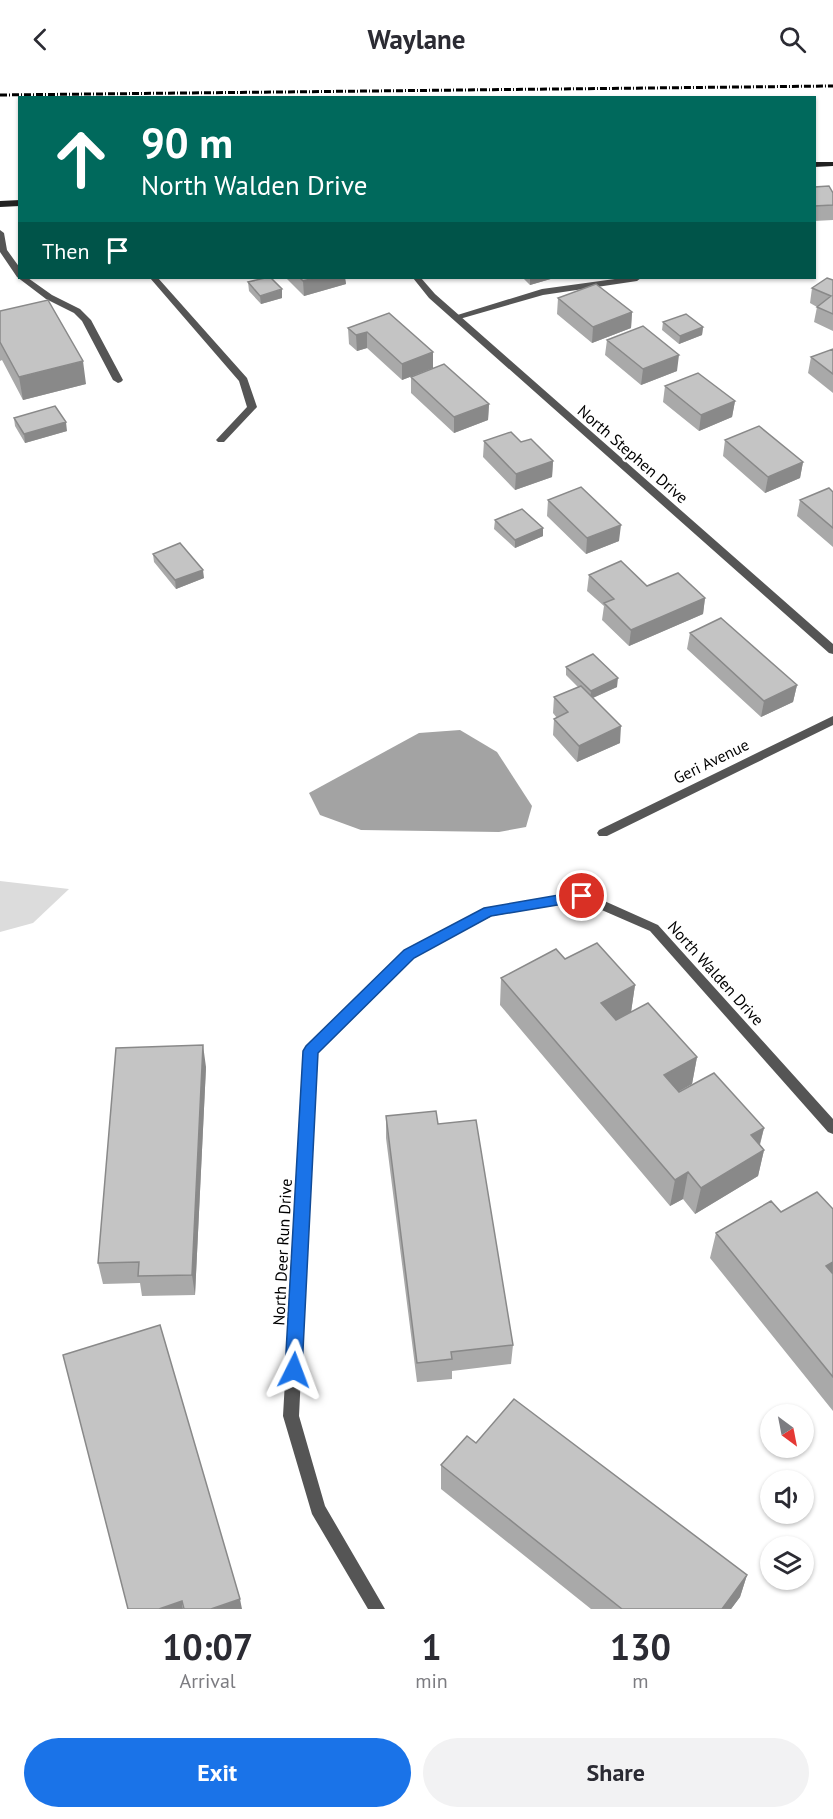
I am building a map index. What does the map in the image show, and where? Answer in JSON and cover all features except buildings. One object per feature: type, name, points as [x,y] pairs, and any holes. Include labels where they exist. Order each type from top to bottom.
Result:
[{"type":"street","points":[[816,165],[833,164]]},
{"type":"street","points":[[0,204],[18,203]]},
{"type":"street","points":[[0,232],[3,250],[18,272]]},
{"type":"street","points":[[25,279],[49,297],[77,311],[86,321],[118,380]]},
{"type":"street","points":[[155,279],[244,380],[252,407],[221,440]]},
{"type":"street","name":"North Stephen Drive","points":[[418,279],[432,296],[833,650]]},
{"type":"street","points":[[456,317],[542,292],[630,279]]},
{"type":"street","name":"Geri Avenue","points":[[603,833],[833,720]]},
{"type":"street","name":"North Walden Drive","points":[[409,954],[489,912],[582,896],[654,928],[833,1128]]},
{"type":"street","name":"North Deer Run Drive","points":[[377,1609],[318,1509],[291,1416],[311,1051],[409,954]]},
{"type":"shaded area","points":[[460,730],[497,752],[532,806],[526,827],[499,832],[361,830],[320,815],[309,793],[419,733]]},
{"type":"shaded area","points":[[0,881],[69,889],[33,923],[0,932]]},
{"type":"railway","points":[[0,95],[833,86]]},
{"type":"route","points":[[294,1370],[311,1051],[409,954],[489,912],[582,896]]}]
